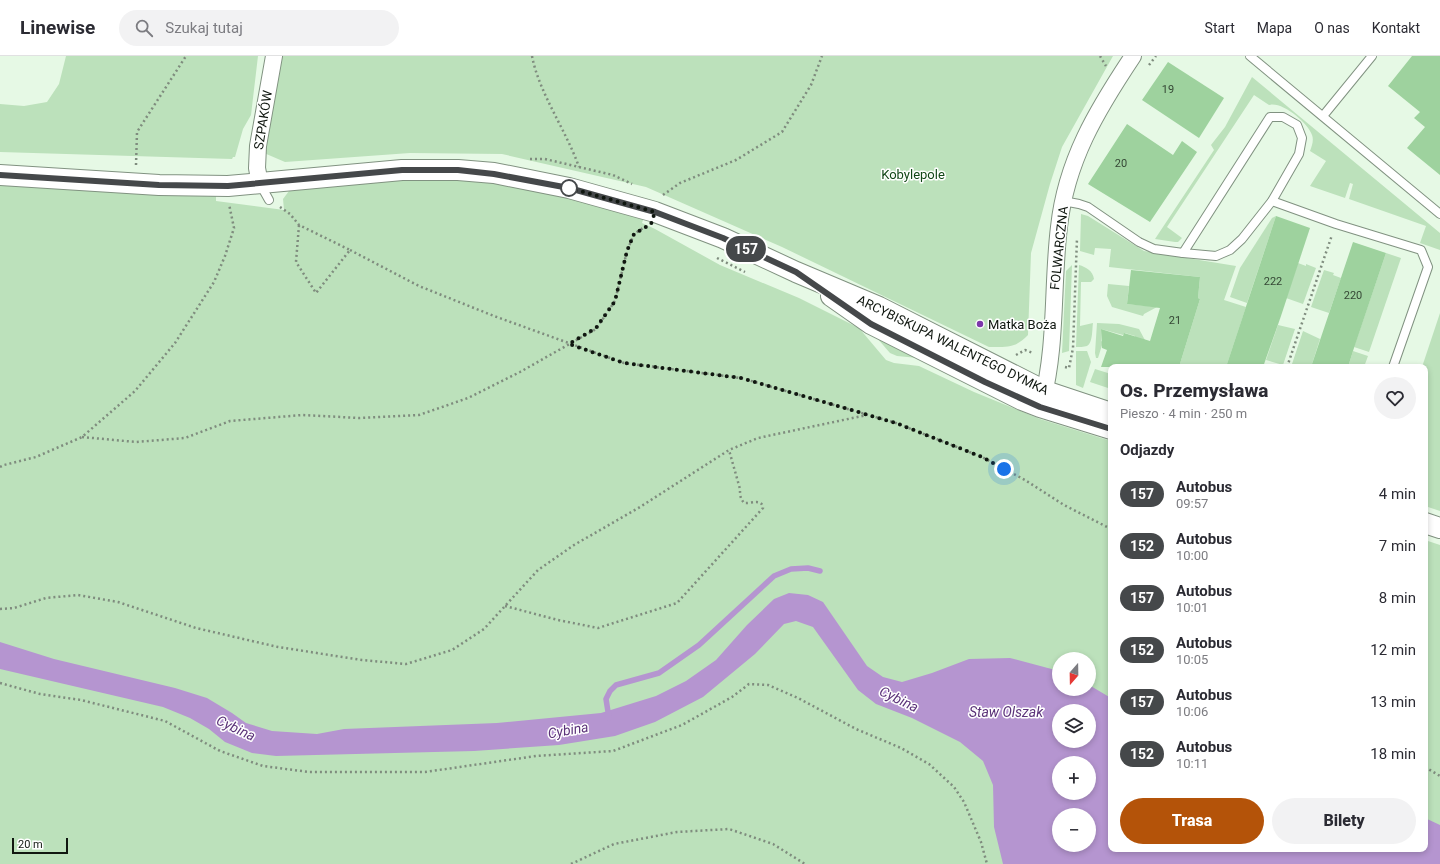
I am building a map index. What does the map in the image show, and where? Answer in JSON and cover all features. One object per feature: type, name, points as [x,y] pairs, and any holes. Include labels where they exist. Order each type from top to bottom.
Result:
[{"type":"street","name":"SZPAKÓW","points":[[264,192],[257,168],[258,146],[274,56]]},
{"type":"street","name":"FOLWARCZNA","points":[[1043,399],[1050,360],[1059,226],[1069,176],[1092,121],[1133,56]]},
{"type":"street","name":"ARCYBISKUPA WALENTEGO DYMKA","points":[[0,176],[159,185],[228,186],[264,192],[336,176],[402,170],[458,170],[494,174],[569,188],[655,212],[723,238],[796,272],[871,324],[985,382],[1043,399],[1108,412]]},
{"type":"street","name":"ARCYBISKUPA WALENTEGO DYMKA","points":[[1043,399],[1108,427]]},
{"type":"street","points":[[1428,524],[1440,528]]},
{"type":"lane","points":[[1250,56],[1440,214]]},
{"type":"lane","points":[[1322,116],[1372,56]]},
{"type":"lane","points":[[1063,201],[1079,204],[1088,208],[1139,242],[1154,249],[1183,253],[1216,256],[1230,250],[1242,239],[1272,201],[1299,154],[1302,138],[1297,125],[1283,117],[1270,117],[1183,253]]},
{"type":"lane","points":[[1272,201],[1336,224],[1421,250],[1428,266],[1394,364]]},
{"type":"path","points":[[136,168],[137,132],[186,56]]},
{"type":"path","points":[[532,56],[540,83],[572,148],[579,167]]},
{"type":"path","points":[[82,437],[136,442],[185,438],[230,421],[302,415],[360,418],[418,415],[468,398],[520,372],[596,328],[615,301],[627,251],[634,234],[651,224],[660,198],[680,183],[736,160],[782,132],[811,85],[822,56]]},
{"type":"path","points":[[523,159],[545,159],[613,175],[633,185]]},
{"type":"path","points":[[264,192],[290,214],[299,225],[419,286],[494,316],[624,363],[741,378],[902,426],[982,457],[1025,480],[1064,505],[1108,527]]},
{"type":"path","points":[[0,467],[36,457],[82,437],[135,391],[175,343],[214,282],[225,256],[234,228],[228,198]]},
{"type":"path","points":[[1288,364],[1336,224]]},
{"type":"path","points":[[299,225],[296,262],[316,293],[350,250]]},
{"type":"path","points":[[711,256],[745,272]]},
{"type":"path","points":[[0,608],[14,608],[46,598],[78,595],[118,602],[196,628],[278,647],[362,660],[406,664],[452,650],[484,629],[538,570],[574,545],[640,507],[729,450],[758,438],[867,415]]},
{"type":"path","points":[[505,606],[558,620],[598,628],[678,603],[763,508],[763,505],[758,502],[744,503],[741,498],[729,450]]},
{"type":"path","points":[[0,683],[40,694],[81,700],[165,721],[220,751],[263,766],[309,772],[425,772],[536,756],[613,751],[682,725],[732,696],[749,684],[768,685],[798,698],[856,729],[901,748],[929,764],[954,787],[964,802],[981,842],[987,864]]},
{"type":"path","points":[[1428,769],[1440,776]]},
{"type":"path","points":[[571,864],[614,844],[678,832],[729,829],[773,844],[805,864]]},
{"type":"green space","points":[[66,56],[258,56],[251,115],[243,129],[235,157],[232,159],[0,152],[0,104],[24,106],[47,102],[59,84]]},
{"type":"green space","name":"Kobylepole","points":[[280,56],[1113,56],[1062,147],[1050,184],[1031,253],[1028,335],[1015,345],[1006,347],[989,347],[782,247],[646,187],[502,154],[410,153],[285,162],[264,153]]},
{"type":"green space","points":[[1252,77],[1440,233],[1440,250],[1420,243],[1426,226],[1349,199],[1353,184],[1350,183],[1345,198],[1310,186],[1326,161],[1310,151],[1313,139],[1310,130],[1294,114],[1281,106],[1269,105],[1254,95],[1167,227],[1182,238],[1178,242],[1155,239],[1214,150],[1211,145],[1225,127]]},
{"type":"green space","points":[[422,178],[490,181],[557,193],[644,217],[642,223],[720,265],[799,298],[859,328],[886,360],[894,363],[919,366],[974,392],[1040,419],[1108,440],[1108,852],[1428,852],[1428,541],[1440,545],[1440,864],[0,864],[0,184],[216,195],[216,201],[284,210],[283,199],[289,191],[377,181]]},
{"type":"green space","points":[[1081,214],[1088,216],[1144,251],[1236,266],[1224,300],[1246,307],[1227,364],[1180,364],[1200,299],[1198,298],[1200,277],[1109,267],[1111,249],[1095,248],[1094,255],[1080,251]]},
{"type":"green space","points":[[1276,216],[1247,303],[1230,297],[1240,268],[1272,218]]},
{"type":"green space","points":[[1386,253],[1401,258],[1369,352],[1354,347]]},
{"type":"green space","points":[[1298,263],[1316,268],[1303,304],[1286,298]]},
{"type":"green space","points":[[1072,265],[1069,351],[1062,353],[1066,271]]},
{"type":"green space","points":[[1079,265],[1089,270],[1094,279],[1091,282],[1081,282],[1080,326],[1093,323],[1089,344],[1087,346],[1076,347]]},
{"type":"green space","points":[[1324,270],[1334,273],[1333,275],[1341,278],[1329,313],[1311,307]]},
{"type":"green space","points":[[1108,284],[1129,286],[1127,304],[1157,307],[1143,316],[1112,307],[1107,296]]},
{"type":"green space","points":[[1440,313],[1440,511],[1428,507],[1428,364],[1423,364]]},
{"type":"green space","points":[[1097,323],[1119,324],[1139,329],[1146,342],[1135,339],[1135,336],[1125,333],[1123,335],[1101,329],[1101,341],[1103,342],[1098,358],[1096,358]]},
{"type":"green space","points":[[1278,325],[1295,329],[1283,364],[1266,360]]},
{"type":"green space","points":[[870,330],[928,359],[897,356],[890,353]]},
{"type":"green space","points":[[1303,331],[1320,339],[1312,364],[1292,364]]},
{"type":"green space","points":[[1076,351],[1087,351],[1091,362],[1083,388],[1076,385]]},
{"type":"green space","points":[[1353,351],[1368,356],[1365,364],[1349,364]]},
{"type":"green space","points":[[1095,369],[1108,373],[1108,388],[1090,382]]},
{"type":"water","points":[[789,593],[808,595],[823,602],[867,666],[883,677],[902,682],[932,673],[969,659],[1010,658],[1052,669],[1052,696],[1096,696],[1096,689],[1108,696],[1108,852],[1428,852],[1428,819],[1440,825],[1440,864],[1003,864],[994,827],[993,785],[983,761],[960,742],[912,718],[876,704],[858,690],[813,627],[796,621],[784,624],[755,654],[703,697],[655,722],[615,736],[559,745],[474,751],[276,756],[252,753],[225,742],[209,729],[190,718],[163,707],[0,669],[0,642],[54,659],[175,688],[207,698],[246,723],[272,731],[317,734],[344,729],[497,723],[601,713],[656,696],[686,681],[716,660],[747,625],[774,599]]},
{"type":"building","points":[[1412,56],[1440,56],[1440,175],[1407,148],[1425,127],[1414,118],[1420,112],[1388,86]]},
{"type":"building","points":[[1168,62],[1224,98],[1199,138],[1142,100]]},
{"type":"building","points":[[1127,124],[1173,155],[1182,141],[1197,152],[1150,222],[1088,184]]},
{"type":"building","points":[[1276,216],[1310,228],[1264,364],[1227,364]]},
{"type":"building","points":[[1353,242],[1386,253],[1349,364],[1312,364]]},
{"type":"building","points":[[1131,270],[1200,277],[1198,298],[1200,299],[1180,364],[1108,364],[1108,367],[1101,367],[1107,350],[1102,348],[1101,329],[1123,336],[1124,333],[1150,341],[1160,308],[1127,304]]},
{"type":"waterway","points":[[609,718],[606,699],[610,691],[616,685],[659,673],[699,645],[774,576],[791,569],[808,568],[820,571]]},
{"type":"bus line","name":"157","points":[[0,175],[159,185],[228,186],[402,170],[458,170],[494,174],[569,188],[655,212],[723,238],[796,272],[871,324],[985,382],[1040,407],[1108,428]]},
{"type":"place","name":"Matka Boża","points":[[980,324]]},
{"type":"route","points":[[569,188],[655,212],[651,224],[634,234],[627,251],[623,273],[615,301],[596,328],[569,344],[624,363],[741,378],[896,423],[982,457],[1004,469]]},
{"type":"water label","name":"Cybina","points":[[899,699]]},
{"type":"water label","name":"Staw Olszak","points":[[1006,712]]},
{"type":"water label","name":"Cybina","points":[[236,728]]},
{"type":"water label","name":"Cybina","points":[[568,730]]}]
